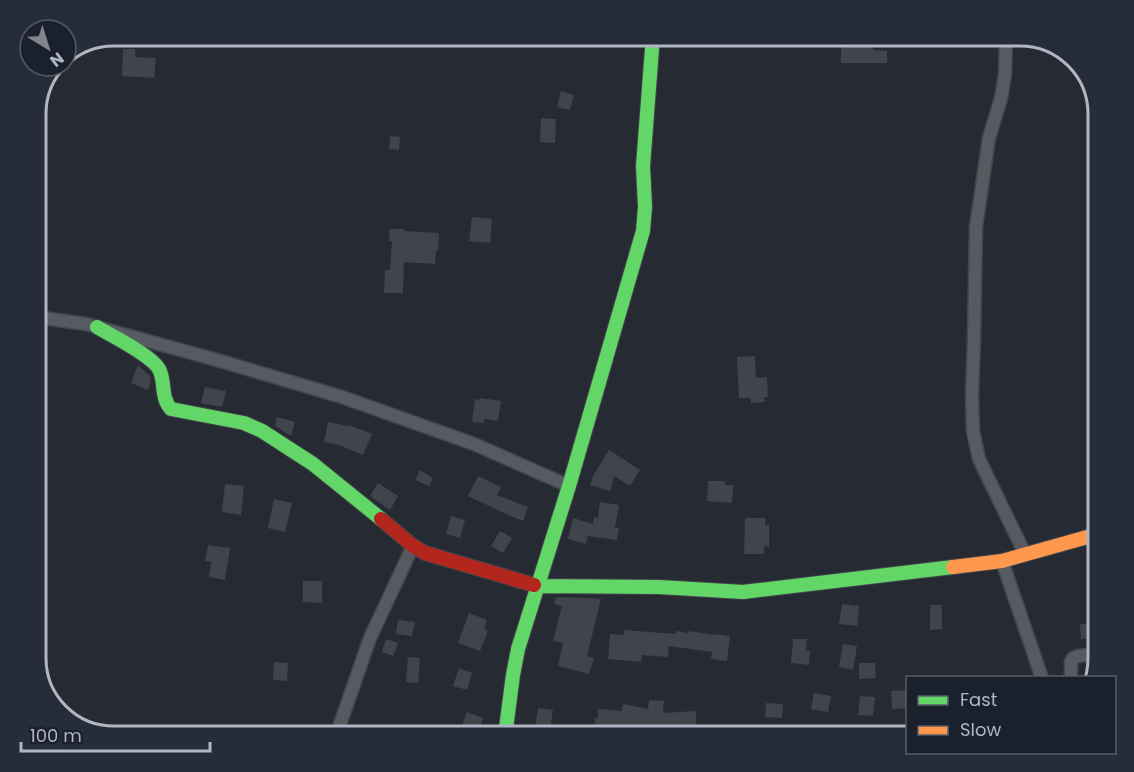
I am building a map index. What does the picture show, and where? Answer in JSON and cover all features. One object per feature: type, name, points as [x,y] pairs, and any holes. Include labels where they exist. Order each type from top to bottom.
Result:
[{"type":"street","points":[[506,726],[518,649],[539,586],[644,231],[646,204],[643,166],[652,46]]},
{"type":"street","points":[[1005,46],[1005,75],[989,138],[976,227],[973,431],[979,459],[1024,554]]},
{"type":"street","points":[[47,319],[86,324],[342,397],[474,444],[569,486]]},
{"type":"street","points":[[97,327],[126,343],[158,366],[164,401],[171,409],[244,423],[262,430],[313,464],[413,546],[432,556],[539,586],[659,587],[743,592],[792,588],[1002,561],[1088,537]]},
{"type":"street","points":[[339,726],[370,638],[413,546]]},
{"type":"street","points":[[1002,561],[1041,676]]},
{"type":"street","points":[[1071,676],[1073,658],[1088,655]]},
{"type":"building","points":[[841,46],[873,46],[873,50],[887,51],[887,63],[841,63]]},
{"type":"building","points":[[123,49],[135,49],[135,57],[156,58],[154,78],[122,76]]},
{"type":"building","points":[[561,91],[574,95],[570,110],[557,107]]},
{"type":"building","points":[[541,118],[556,119],[555,143],[540,142]]},
{"type":"building","points":[[390,136],[400,137],[399,150],[389,149]]},
{"type":"building","points":[[472,217],[492,219],[490,243],[469,241]]},
{"type":"building","points":[[390,229],[439,233],[435,264],[404,262],[403,293],[384,293],[385,270],[390,270],[392,241],[389,241]]},
{"type":"building","points":[[755,356],[756,378],[767,377],[768,397],[764,397],[765,402],[751,403],[751,398],[739,398],[737,357]]},
{"type":"building","points":[[138,365],[150,376],[148,390],[131,383]]},
{"type":"building","points":[[205,387],[226,391],[222,407],[201,403]]},
{"type":"building","points":[[475,399],[501,401],[498,421],[484,419],[484,423],[472,422]]},
{"type":"building","points":[[277,417],[295,422],[291,436],[275,426]]},
{"type":"building","points":[[328,422],[349,425],[372,434],[363,455],[339,445],[324,442]]},
{"type":"building","points":[[609,450],[640,470],[630,486],[614,476],[610,491],[590,485]]},
{"type":"building","points":[[420,470],[433,478],[429,486],[415,480]]},
{"type":"building","points":[[478,476],[501,487],[497,495],[528,507],[523,521],[468,496]]},
{"type":"building","points":[[708,481],[725,481],[725,485],[733,485],[732,503],[707,501]]},
{"type":"building","points":[[378,483],[398,496],[390,510],[370,496]]},
{"type":"building","points":[[225,484],[244,486],[241,515],[222,512]]},
{"type":"building","points":[[274,499],[292,503],[285,532],[268,528]]},
{"type":"building","points":[[600,502],[619,505],[615,528],[619,528],[617,540],[588,536],[586,544],[568,539],[573,518],[593,524],[594,517],[598,518]]},
{"type":"building","points":[[451,516],[465,520],[460,538],[446,534]]},
{"type":"building","points":[[745,518],[765,518],[765,525],[769,525],[769,547],[764,546],[764,554],[744,554]]},
{"type":"building","points":[[500,531],[512,538],[503,553],[491,546]]},
{"type":"building","points":[[208,545],[230,548],[225,580],[209,577],[211,562],[205,561]]},
{"type":"building","points":[[303,581],[322,581],[322,603],[303,602]]},
{"type":"building","points":[[556,597],[601,599],[587,656],[594,658],[589,674],[558,666],[563,643],[553,641],[562,606],[554,604]]},
{"type":"building","points":[[842,604],[859,606],[857,626],[839,624]]},
{"type":"building","points":[[930,605],[942,605],[942,629],[930,630]]},
{"type":"building","points":[[469,613],[487,620],[484,629],[488,631],[480,651],[458,643]]},
{"type":"building","points":[[398,620],[415,622],[412,636],[396,634]]},
{"type":"building","points":[[1080,624],[1088,624],[1088,639],[1081,639]]},
{"type":"building","points":[[624,630],[675,634],[676,631],[688,633],[689,631],[730,636],[727,661],[711,659],[712,652],[669,646],[668,657],[642,655],[641,662],[608,659],[610,634],[624,635]]},
{"type":"building","points":[[386,639],[398,643],[393,656],[382,652]]},
{"type":"building","points":[[793,639],[807,639],[806,651],[810,651],[809,665],[791,663]]},
{"type":"building","points":[[843,644],[857,646],[853,670],[839,667]]},
{"type":"building","points":[[408,657],[420,658],[418,683],[406,682]]},
{"type":"building","points":[[274,662],[288,663],[287,681],[273,680]]},
{"type":"building","points":[[859,663],[875,663],[876,678],[859,679]]},
{"type":"building","points":[[459,668],[472,673],[467,690],[453,686]]},
{"type":"building","points":[[906,690],[906,708],[892,709],[891,691]]},
{"type":"building","points":[[814,693],[831,696],[828,712],[811,709]]},
{"type":"building","points":[[860,696],[875,697],[873,716],[858,715]]},
{"type":"building","points":[[649,700],[664,701],[663,713],[696,711],[696,726],[595,726],[598,709],[622,711],[623,704],[648,709]]},
{"type":"building","points":[[766,703],[783,704],[782,718],[765,717]]},
{"type":"building","points":[[538,708],[553,710],[551,726],[535,726]]},
{"type":"building","points":[[467,712],[483,718],[480,726],[462,726]]},
{"type":"traffic: fast","points":[[506,726],[518,649],[569,486],[643,231],[645,207],[643,166],[652,46]]},
{"type":"traffic: fast","points":[[97,327],[140,352],[155,364],[161,374],[165,400],[171,409],[244,423],[262,431],[313,464],[381,519]]},
{"type":"traffic: fast","points":[[534,585],[659,587],[743,592],[953,567]]},
{"type":"traffic: slow","points":[[953,567],[1002,561],[1088,537]]},
{"type":"traffic: jam","points":[[381,519],[425,553],[534,585]]}]
